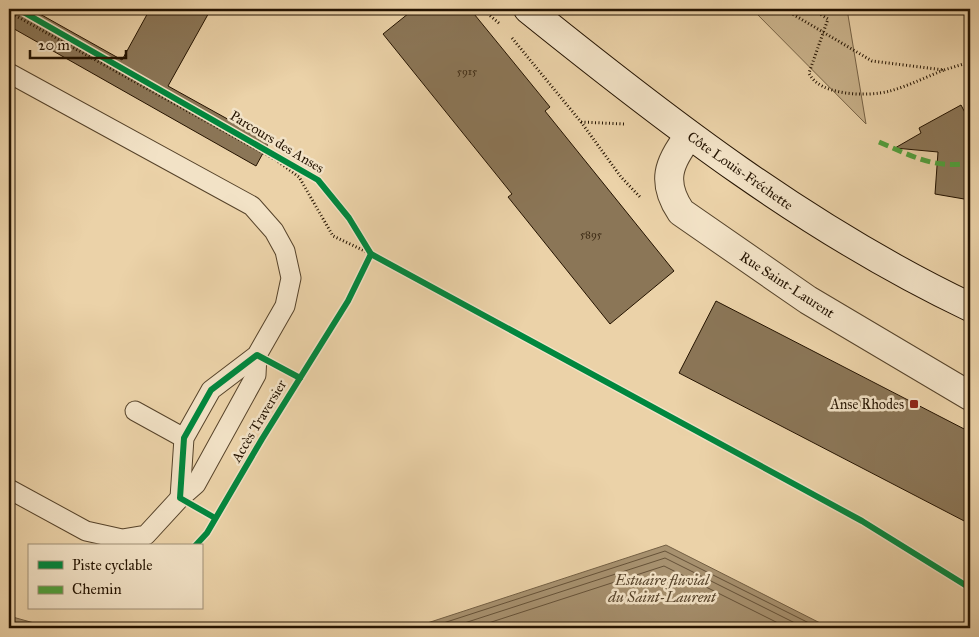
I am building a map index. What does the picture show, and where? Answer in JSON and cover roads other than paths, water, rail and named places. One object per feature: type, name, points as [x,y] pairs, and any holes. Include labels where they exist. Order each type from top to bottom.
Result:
[{"type":"main road","name":"Côte Louis-Fréchette","points":[[528,9],[689,136],[774,196],[920,284],[970,307]]},
{"type":"main road","name":"Rue Saint-Laurent","points":[[689,136],[674,154],[669,174],[672,198],[681,212],[700,227],[808,300],[970,396]]},
{"type":"lane","points":[[9,73],[252,206],[274,231],[285,251],[291,278],[285,306],[257,355],[211,390],[184,438],[180,498]]},
{"type":"lane","points":[[9,489],[86,531],[122,539],[146,535],[180,498],[196,484],[256,375],[257,355]]},
{"type":"lane","points":[[135,412],[184,438]]},
{"type":"water","name":"Estuaire fluvial du Saint-Laurent","points":[[666,545],[830,628],[412,628]]},
{"type":"water","points":[[9,616],[52,628],[9,628]]},
{"type":"place","name":"Anse Rhodes","points":[[914,404]]}]
